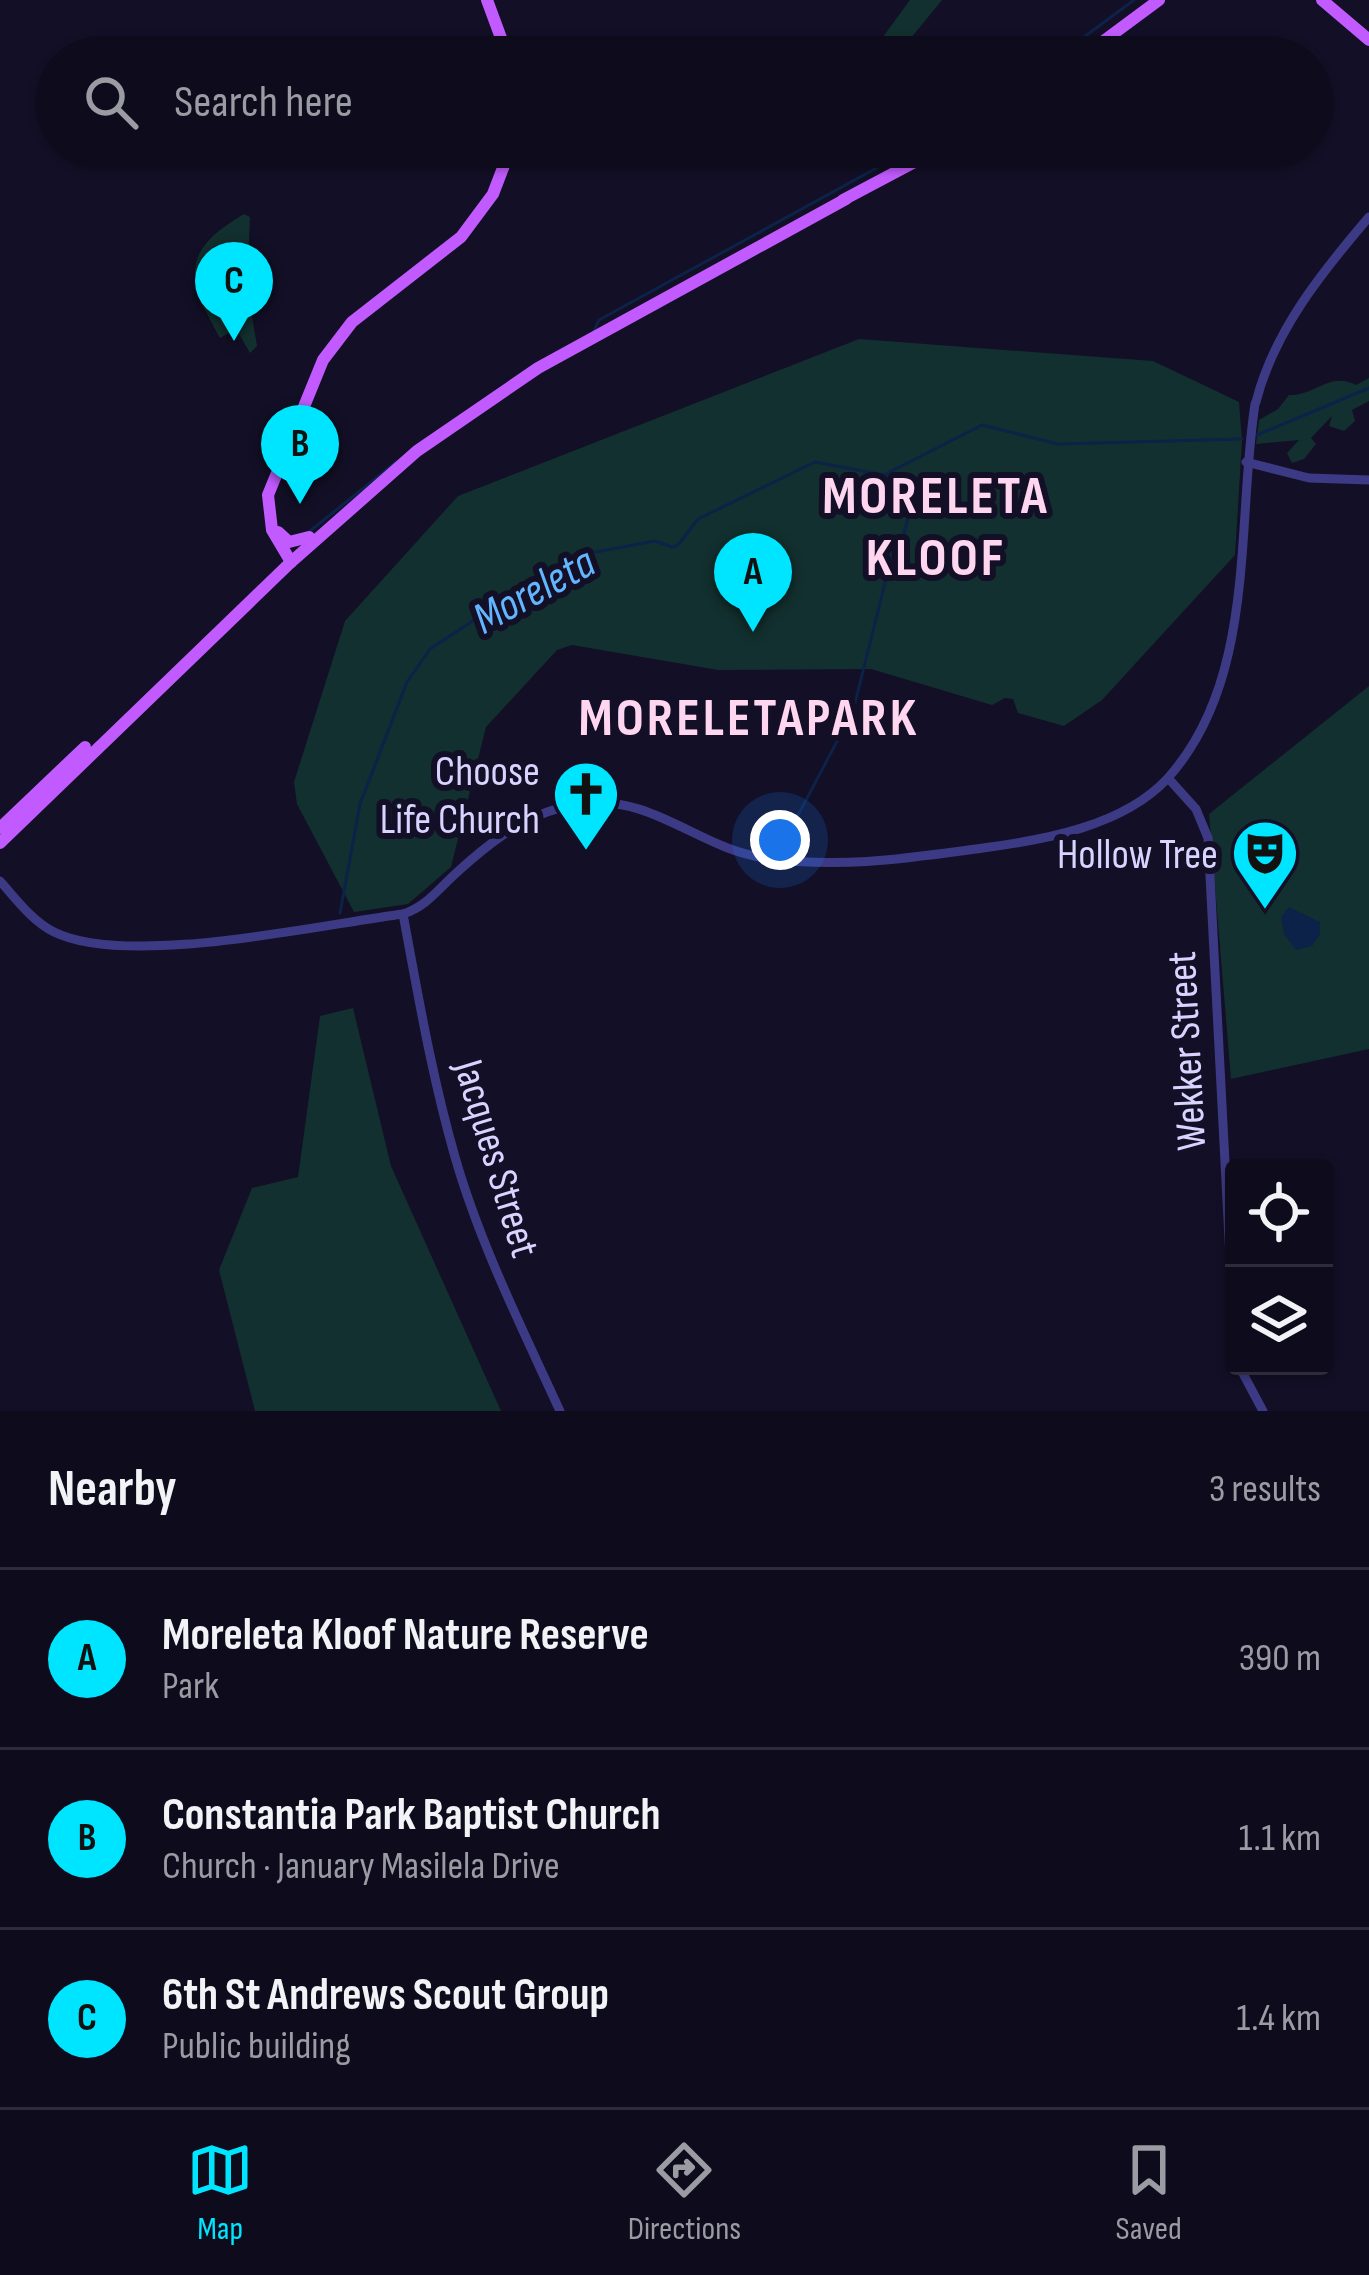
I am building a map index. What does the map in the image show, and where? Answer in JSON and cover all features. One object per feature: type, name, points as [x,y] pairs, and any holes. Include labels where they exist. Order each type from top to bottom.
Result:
[{"type":"main road","points":[[488,0],[501,36]]},
{"type":"main road","points":[[1110,36],[1159,0]]},
{"type":"main road","points":[[1322,0],[1369,40]]},
{"type":"main road","points":[[291,559],[268,514],[268,495],[323,360],[366,310],[452,246],[494,192],[502,168]]},
{"type":"main road","points":[[0,843],[309,537],[375,484],[506,389],[904,168]]},
{"type":"main road","points":[[680,290],[800,233],[846,199]]},
{"type":"main road","points":[[274,477],[269,504],[291,559]]},
{"type":"main road","points":[[1,827],[375,484]]},
{"type":"main road","points":[[274,526],[290,542],[309,537]]},
{"type":"street","points":[[0,877],[40,917],[79,938],[115,944],[196,941],[404,914],[420,907],[514,826],[566,806],[627,805],[751,855],[848,865],[1071,832],[1108,817],[1168,778],[1202,726],[1223,669],[1244,530],[1255,400],[1299,307],[1369,217]]},
{"type":"street","points":[[1247,462],[1309,478],[1369,480]]},
{"type":"street","name":"Wekker Street","points":[[1168,778],[1196,809],[1208,838],[1230,1267]]},
{"type":"street","points":[[601,802],[610,814],[627,805]]},
{"type":"street","name":"Jacques Street","points":[[404,914],[458,1168],[495,1268],[560,1411]]},
{"type":"street","points":[[1243,1375],[1263,1411]]},
{"type":"green space","points":[[910,0],[942,0],[913,36],[884,36]]},
{"type":"green space","points":[[244,214],[250,217],[247,286],[257,346],[250,353],[236,329],[220,338],[201,299],[195,268],[208,241]]},
{"type":"green space","points":[[859,339],[1153,361],[1239,402],[1242,441],[1235,555],[1102,700],[1064,726],[1018,713],[1013,699],[992,705],[871,669],[718,670],[572,645],[557,650],[486,727],[451,867],[408,904],[354,912],[297,804],[294,782],[345,621],[458,496]]},
{"type":"green space","points":[[1369,378],[1369,401],[1352,410],[1355,421],[1344,431],[1329,426],[1332,416],[1311,438],[1316,444],[1304,459],[1292,463],[1287,453],[1299,440],[1256,444],[1259,420],[1278,409],[1289,395],[1330,382],[1356,385]]},
{"type":"green space","points":[[1369,686],[1369,1049],[1231,1079],[1209,814]]},
{"type":"green space","points":[[353,1008],[391,1166],[501,1411],[255,1411],[219,1270],[252,1188],[298,1177],[320,1016]]},
{"type":"water","points":[[1289,907],[1320,922],[1320,934],[1312,946],[1296,950],[1284,934],[1281,917]]},
{"type":"waterway","points":[[1085,36],[1134,0]]},
{"type":"waterway","points":[[594,331],[599,320],[877,168]]},
{"type":"waterway","name":"Moreleta","points":[[1257,435],[1369,388]]},
{"type":"waterway","name":"Moreleta","points":[[340,913],[360,804],[407,682],[430,649],[543,575],[585,554],[655,541],[678,545],[698,519],[815,462],[884,475],[982,425],[1058,444],[1242,439]]},
{"type":"waterway","points":[[310,531],[396,462]]},
{"type":"waterway","points":[[782,859],[794,823],[853,711],[893,551],[904,533],[913,499],[885,476]]},
{"type":"place","name":"6th St Andrews Scout Group","points":[[234,341]]},
{"type":"place","name":"Constantia Park Baptist Church","points":[[300,504]]},
{"type":"place","name":"Moreleta Kloof Nature Reserve","points":[[753,632]]},
{"type":"place","name":"Choose Life Church","points":[[586,853]]},
{"type":"place","name":"Hollow Tree","points":[[1265,912]]},
{"type":"district","name":"MORELETA KLOOF","points":[[936,525]]},
{"type":"district","name":"MORELETAPARK","points":[[749,716]]}]
